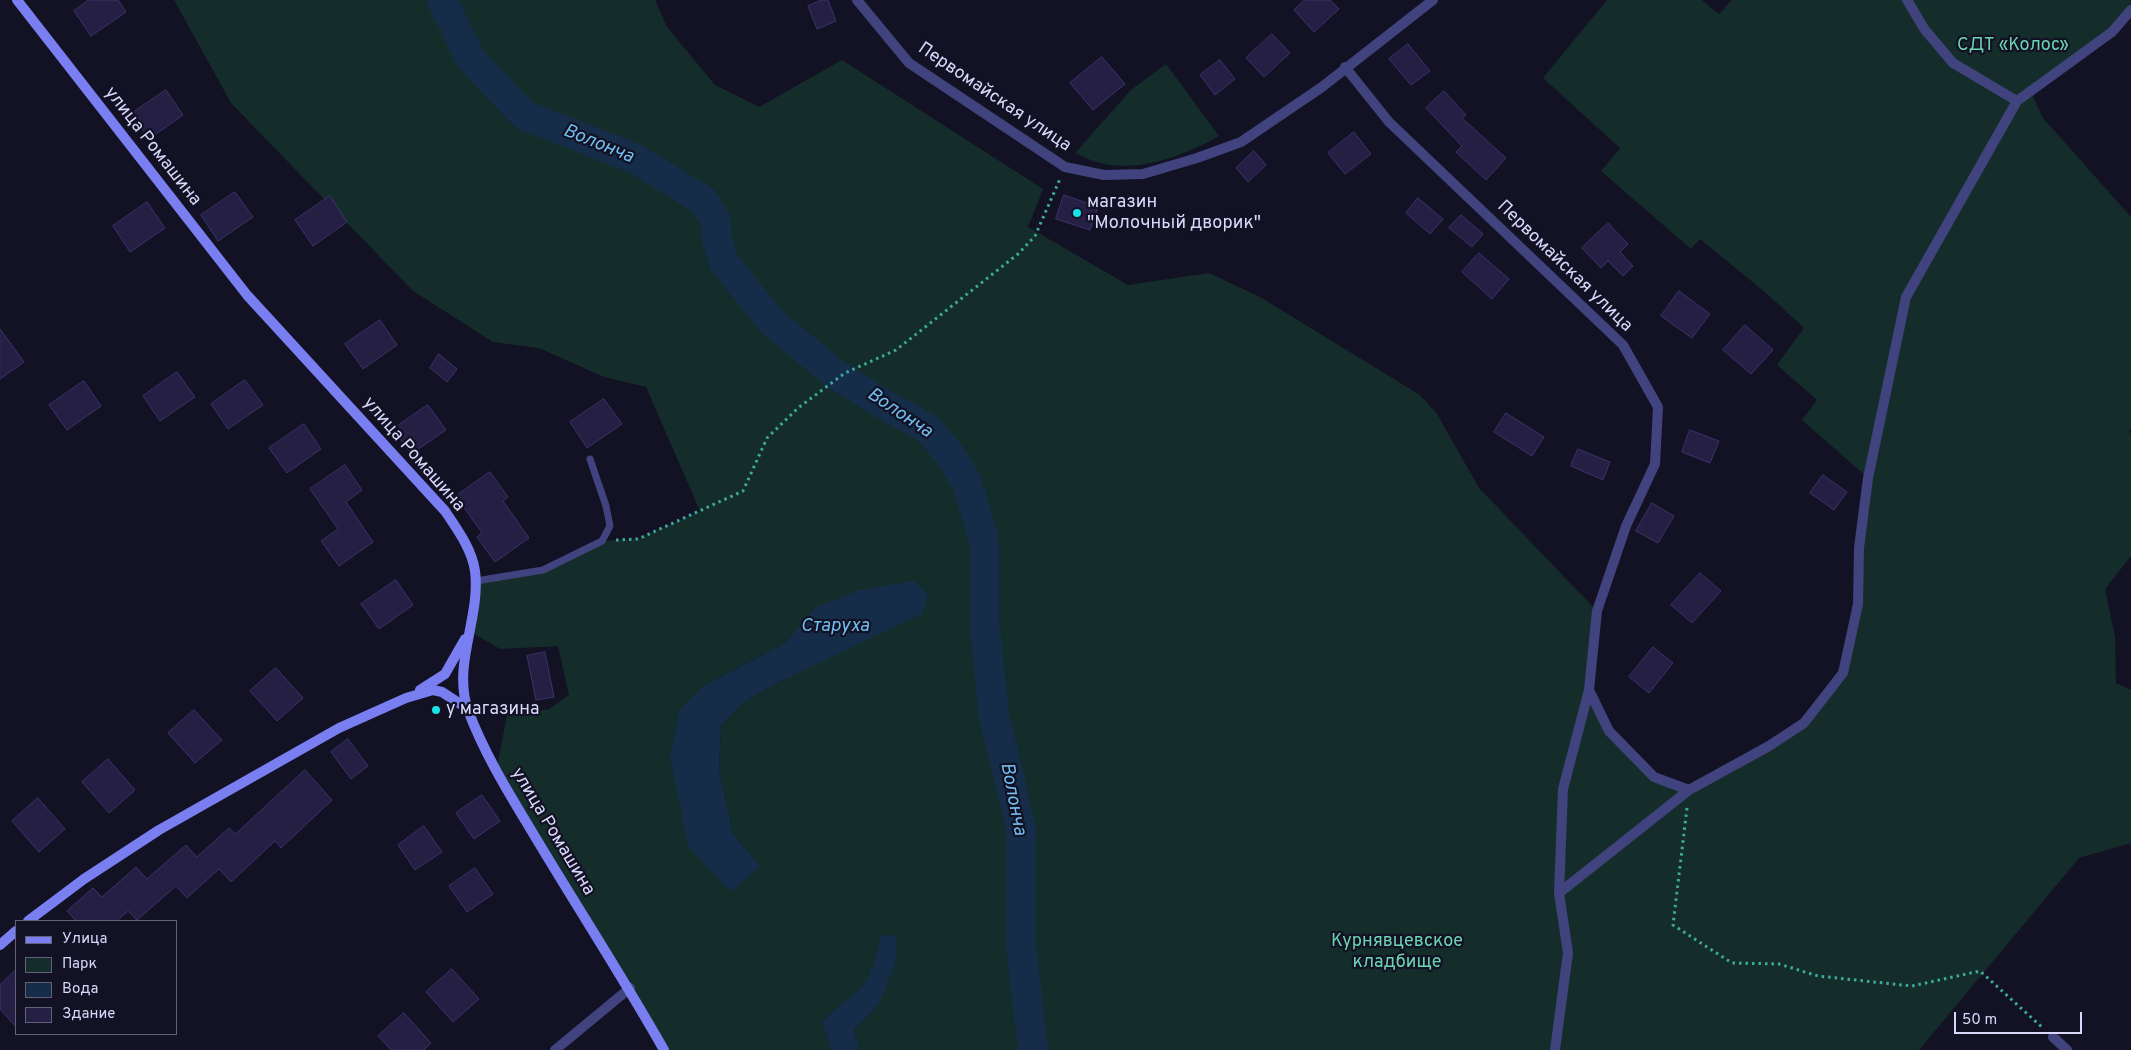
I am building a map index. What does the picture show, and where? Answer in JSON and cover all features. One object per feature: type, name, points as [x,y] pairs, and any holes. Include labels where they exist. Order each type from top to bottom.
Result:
[{"type":"street","name":"улица Ромашина","points":[[16,0],[247,296],[445,511],[469,553],[476,580],[463,687],[468,709],[496,772],[630,988],[664,1050]]},
{"type":"street","name":"Первомайская улица","points":[[857,0],[909,63],[1066,166],[1104,175],[1143,174],[1197,158],[1240,142],[1322,87],[1345,67],[1389,122],[1623,344],[1658,407],[1654,464],[1626,526],[1597,611],[1589,690],[1563,789],[1559,893],[1568,953],[1555,1050]]},
{"type":"street","points":[[1345,67],[1433,0]]},
{"type":"street","points":[[1906,0],[1926,30],[1953,63],[2017,101]]},
{"type":"street","points":[[1559,893],[1689,790],[1769,746],[1804,723],[1843,673],[1858,604],[1859,548],[1868,478],[1906,297],[2017,101],[2112,32],[2131,10]]},
{"type":"street","points":[[29,920],[84,879],[159,830],[339,728],[406,698],[445,674],[459,654],[469,631]]},
{"type":"street","points":[[406,698],[433,690],[442,692],[468,709]]},
{"type":"street","points":[[1589,690],[1608,732],[1654,776],[1689,790]]},
{"type":"street","points":[[0,944],[15,932]]},
{"type":"street","points":[[555,1050],[630,988]]},
{"type":"street","points":[[2053,1037],[2067,1050]]},
{"type":"lane","points":[[476,580],[542,570],[602,540],[610,526],[606,506],[590,459]]},
{"type":"path","points":[[602,540],[638,539],[743,491],[767,438],[798,408],[833,384],[845,373],[896,350],[1018,254],[1035,236],[1066,166]]},
{"type":"path","points":[[1689,790],[1673,924],[1732,963],[1779,964],[1818,976],[1912,986],[1980,971],[2053,1037]]},
{"type":"green space","points":[[174,0],[655,0],[667,27],[715,85],[759,107],[842,60],[1043,189],[1028,227],[1128,285],[1209,273],[1260,297],[1420,395],[1437,414],[1479,488],[1597,611],[1589,690],[1609,731],[1654,776],[1689,790],[1804,723],[1843,673],[1858,604],[1868,478],[1802,420],[1817,400],[1777,365],[1804,328],[1766,293],[1700,239],[1691,249],[1601,171],[1620,148],[1543,78],[1607,0],[1702,0],[1719,14],[1732,0],[2131,0],[2128,12],[2119,24],[2105,37],[2090,50],[2030,90],[2043,118],[2131,217],[2131,429],[2129,432],[2131,434],[2131,556],[2105,589],[2115,637],[2116,683],[2131,690],[2131,843],[2079,858],[1919,1050],[860,1050],[854,1030],[878,1005],[881,935],[874,964],[864,984],[822,1022],[831,1050],[664,1050],[496,772],[507,715],[549,709],[569,695],[558,646],[500,649],[469,631],[476,581],[543,570],[602,541],[638,539],[700,511],[646,387],[604,377],[539,348],[493,342],[413,291],[231,103]],"holes":[[[816,608],[787,678],[746,700],[721,725],[719,769],[733,834],[760,866],[688,846],[705,685],[785,643]]]},
{"type":"green space","points":[[1166,64],[1219,136],[1177,156],[1131,166],[1097,162],[1075,153],[1131,90]]},
{"type":"water","name":"Старуха","points":[[914,581],[928,595],[922,614],[787,678],[746,700],[721,725],[719,769],[733,834],[760,866],[732,891],[725,886],[688,846],[670,758],[680,709],[705,685],[785,643],[815,608],[859,590]]},
{"type":"water","points":[[881,935],[897,936],[895,965],[878,1005],[854,1030],[860,1050],[831,1050],[822,1022],[864,984],[874,964]]},
{"type":"building","points":[[89,0],[118,0],[126,12],[91,36],[74,11]]},
{"type":"building","points":[[822,0],[828,0],[836,21],[817,29],[808,6]]},
{"type":"building","points":[[1305,0],[1330,0],[1339,9],[1314,32],[1294,10]]},
{"type":"building","points":[[1272,34],[1290,53],[1264,77],[1246,58]]},
{"type":"building","points":[[1408,44],[1430,71],[1411,85],[1389,59]]},
{"type":"building","points":[[1102,57],[1125,84],[1093,110],[1070,83]]},
{"type":"building","points":[[1220,60],[1235,79],[1215,95],[1200,75]]},
{"type":"building","points":[[166,90],[183,115],[149,139],[131,114]]},
{"type":"building","points":[[1444,91],[1466,115],[1462,118],[1506,158],[1486,180],[1456,152],[1462,146],[1426,108]]},
{"type":"building","points":[[1354,132],[1371,154],[1345,174],[1328,153]]},
{"type":"building","points":[[1254,151],[1266,165],[1248,182],[1236,168]]},
{"type":"building","points":[[235,192],[253,217],[218,241],[201,215]]},
{"type":"building","name":"магазин \"Молочный дворик\"","points":[[1064,195],[1098,207],[1090,230],[1056,219]]},
{"type":"building","points":[[330,196],[347,222],[313,246],[295,220]]},
{"type":"building","points":[[1418,198],[1443,219],[1430,234],[1406,213]]},
{"type":"building","points":[[147,202],[165,228],[130,252],[113,226]]},
{"type":"building","points":[[1461,215],[1483,234],[1472,247],[1449,228]]},
{"type":"building","points":[[1608,223],[1628,244],[1620,252],[1633,266],[1623,276],[1608,261],[1601,268],[1582,248]]},
{"type":"building","points":[[1479,253],[1509,279],[1492,299],[1462,272]]},
{"type":"building","points":[[1679,291],[1710,314],[1692,338],[1661,316]]},
{"type":"building","points":[[380,320],[397,345],[363,369],[345,344]]},
{"type":"building","points":[[1745,325],[1773,350],[1751,374],[1723,350]]},
{"type":"building","points":[[0,329],[24,362],[0,379]]},
{"type":"building","points":[[439,354],[457,369],[447,382],[430,368]]},
{"type":"building","points":[[177,372],[195,397],[160,421],[143,396]]},
{"type":"building","points":[[245,380],[263,405],[228,429],[211,404]]},
{"type":"building","points":[[84,381],[101,406],[67,430],[49,405]]},
{"type":"building","points":[[604,399],[622,424],[587,448],[570,422]]},
{"type":"building","points":[[428,405],[446,430],[411,454],[393,429]]},
{"type":"building","points":[[1506,413],[1544,437],[1532,456],[1494,432]]},
{"type":"building","points":[[304,424],[321,449],[287,473],[269,448]]},
{"type":"building","points":[[1690,430],[1719,441],[1710,463],[1682,452]]},
{"type":"building","points":[[1578,449],[1610,462],[1603,480],[1571,466]]},
{"type":"building","points":[[345,465],[362,490],[346,502],[373,542],[339,566],[321,541],[338,529],[310,489]]},
{"type":"building","points":[[490,472],[508,497],[503,501],[529,538],[495,562],[477,537],[482,533],[456,496]]},
{"type":"building","points":[[1823,475],[1847,492],[1834,510],[1810,493]]},
{"type":"building","points":[[1652,503],[1674,516],[1658,543],[1636,531]]},
{"type":"building","points":[[1700,573],[1721,591],[1692,623],[1671,605]]},
{"type":"building","points":[[396,580],[413,605],[379,629],[361,604]]},
{"type":"building","points":[[1653,647],[1673,663],[1649,693],[1629,677]]},
{"type":"building","points":[[545,652],[554,697],[536,700],[527,656]]},
{"type":"building","points":[[276,668],[303,698],[277,721],[250,691]]},
{"type":"building","points":[[194,710],[222,740],[195,763],[168,733]]},
{"type":"building","points":[[348,739],[368,766],[351,779],[331,752]]},
{"type":"building","points":[[108,759],[135,790],[109,813],[82,782]]},
{"type":"building","points":[[305,770],[332,800],[281,848],[275,841],[231,882],[219,869],[187,898],[176,886],[137,920],[128,911],[118,920],[75,920],[67,911],[93,888],[102,897],[136,867],[147,879],[186,845],[197,857],[229,828],[235,834]]},
{"type":"building","points":[[482,795],[500,821],[474,839],[456,813]]},
{"type":"building","points":[[38,798],[65,829],[39,852],[12,821]]},
{"type":"building","points":[[424,826],[442,852],[415,870],[398,845]]},
{"type":"building","points":[[475,868],[493,894],[467,912],[449,886]]},
{"type":"building","points":[[452,969],[479,999],[453,1022],[426,992]]},
{"type":"building","points":[[15,971],[15,1026],[0,1009],[0,985]]},
{"type":"building","points":[[404,1013],[431,1043],[424,1050],[391,1050],[378,1036]]},
{"type":"waterway","name":"Волонча","points":[[442,0],[471,59],[524,115],[636,159],[704,201],[716,222],[717,240],[724,262],[772,322],[834,373],[880,402],[927,428],[951,456],[967,483],[984,540],[984,618],[994,716],[1021,827],[1021,945],[1033,1050]]},
{"type":"place","name":"магазин \"Молочный дворик\"","points":[[1077,213]]},
{"type":"place","name":"у магазина","points":[[436,710]]},
{"type":"park label","name":"СДТ «Колос»","points":[[2013,46]]},
{"type":"park label","name":"Курнявцевское кладбище","points":[[1397,952]]}]
